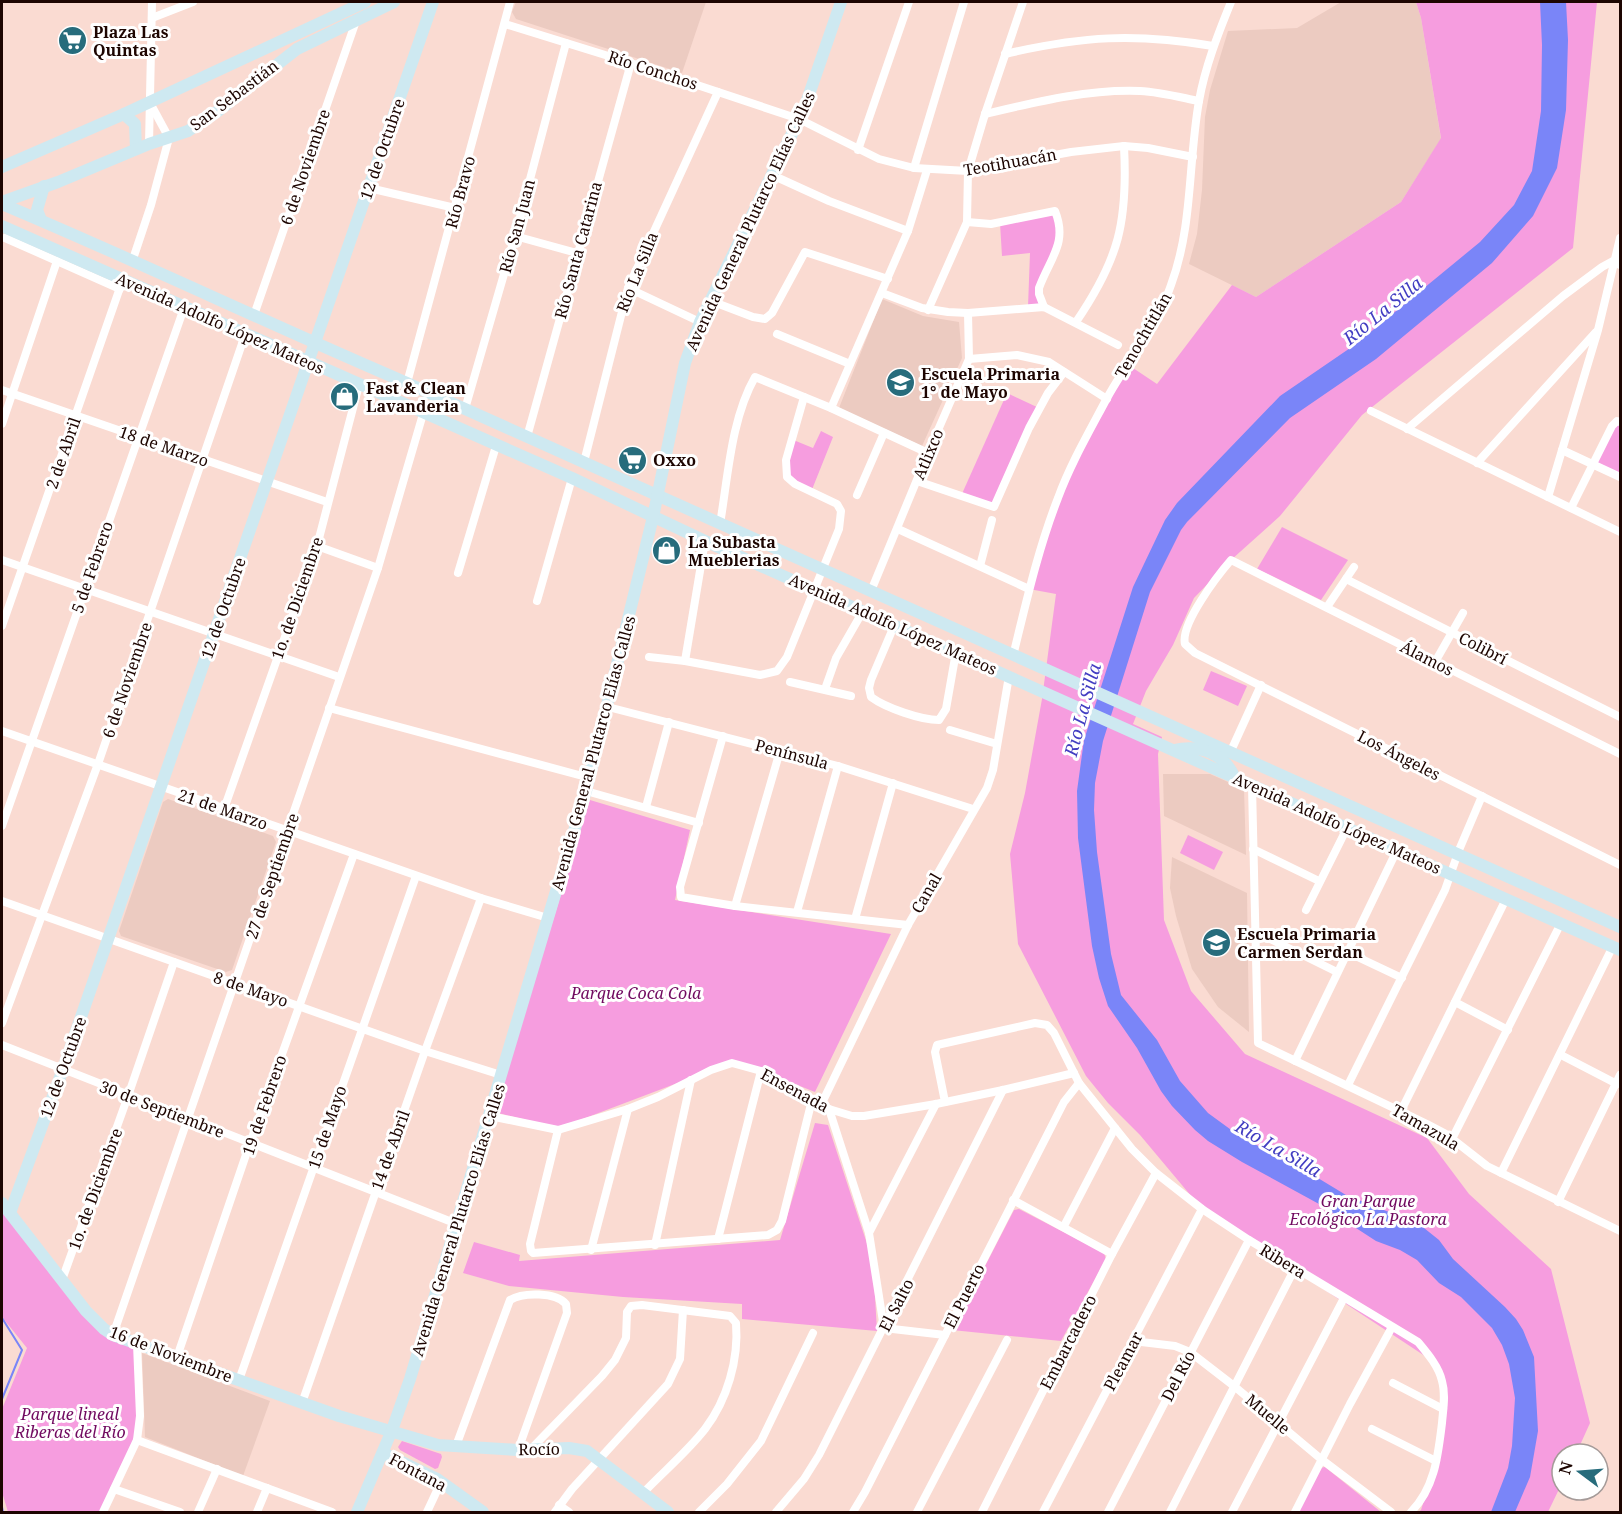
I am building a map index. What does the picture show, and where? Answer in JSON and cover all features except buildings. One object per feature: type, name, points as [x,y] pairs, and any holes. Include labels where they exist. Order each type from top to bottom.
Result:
[{"type":"main road","name":"San Sebastián","points":[[2,167],[124,114],[365,2]]},
{"type":"main road","name":"San Sebastián","points":[[2,203],[136,149],[188,131],[297,49],[394,2]]},
{"type":"main road","name":"12 de Octubre","points":[[10,1213],[63,1069],[433,2]]},
{"type":"main road","name":"Avenida General Plutarco Elías Calles","points":[[357,1512],[392,1430],[410,1378],[590,778],[658,497],[681,375],[700,322],[810,94],[841,2]]},
{"type":"main road","points":[[124,114],[135,124],[136,149]]},
{"type":"main road","points":[[41,220],[37,210],[44,186]]},
{"type":"main road","name":"Avenida Adolfo López Mateos","points":[[2,203],[133,259],[315,343],[1620,927]]},
{"type":"main road","name":"Avenida Adolfo López Mateos","points":[[3,232],[121,284],[184,308],[572,478],[705,541],[1617,948]]},
{"type":"main road","name":"16 de Noviembre","points":[[2,1203],[98,1323],[113,1335],[362,1423],[392,1430]]},
{"type":"main road","name":"Rocío","points":[[392,1430],[438,1445],[587,1451],[668,1512]]},
{"type":"main road","name":"Fontana","points":[[382,1453],[441,1482],[483,1512]]},
{"type":"street","points":[[149,144],[152,2]]},
{"type":"street","points":[[152,18],[193,2]]},
{"type":"street","name":"Río Bravo","points":[[407,383],[506,24],[510,2]]},
{"type":"street","points":[[858,150],[909,2]]},
{"type":"street","points":[[914,168],[964,2]]},
{"type":"street","points":[[928,310],[967,222],[968,171],[1023,2]]},
{"type":"street","name":"Tenochtitlán","points":[[1013,656],[1029,589],[1059,495],[1107,399],[1151,327],[1171,288],[1182,246],[1199,101],[1213,46],[1231,2]]},
{"type":"street","name":"6 de Noviembre","points":[[254,315],[356,20]]},
{"type":"street","name":"Río Conchos","points":[[506,24],[799,119]]},
{"type":"street","points":[[1005,54],[1049,44],[1110,37],[1158,39],[1213,46]]},
{"type":"street","name":"Río San Juan","points":[[465,409],[515,236],[566,43]]},
{"type":"street","name":"Río Santa Catarina","points":[[527,437],[630,63]]},
{"type":"street","name":"Río La Silla","points":[[584,462],[628,288],[718,92]]},
{"type":"street","points":[[985,114],[1061,97],[1110,92],[1153,92],[1199,101]]},
{"type":"street","points":[[133,259],[152,205],[169,138],[149,101]]},
{"type":"street","name":"Teotihuacán","points":[[799,119],[879,159],[927,170],[968,171],[1071,152],[1124,146],[1148,148],[1193,157]]},
{"type":"street","points":[[1076,322],[1105,276],[1118,241],[1126,197],[1124,146]]},
{"type":"street","points":[[831,408],[908,231],[927,170]]},
{"type":"street","points":[[772,175],[828,201],[908,231]]},
{"type":"street","points":[[369,188],[455,208]]},
{"type":"street","points":[[967,222],[992,224],[1055,211],[1061,232],[1058,246],[1040,288],[1039,294],[1044,307]]},
{"type":"street","points":[[3,232],[57,261],[121,284]]},
{"type":"street","points":[[515,236],[577,253]]},
{"type":"street","points":[[1548,497],[1617,263],[1620,238]]},
{"type":"street","points":[[711,301],[753,317],[765,319],[772,313],[805,252],[888,279]]},
{"type":"street","points":[[2,424],[57,261]]},
{"type":"street","points":[[1407,429],[1563,296],[1602,267],[1617,263]]},
{"type":"street","name":"2 de Abril","points":[[2,626],[121,284]]},
{"type":"street","points":[[628,288],[700,322]]},
{"type":"street","points":[[882,293],[928,310],[968,313],[1044,307],[1118,345]]},
{"type":"street","name":"5 de Febrero","points":[[2,826],[184,308]]},
{"type":"street","name":"Atlixco","points":[[871,591],[969,359],[968,313]]},
{"type":"street","points":[[1477,463],[1598,330]]},
{"type":"street","points":[[777,334],[850,364]]},
{"type":"street","name":"6 de Noviembre","points":[[2,1023],[98,764],[245,335]]},
{"type":"street","points":[[969,359],[1028,356],[1049,362],[1107,399]]},
{"type":"street","points":[[917,481],[994,507],[1034,418],[1064,372]]},
{"type":"street","points":[[720,524],[739,416],[755,376],[928,453]]},
{"type":"street","name":"1o. de Diciembre","points":[[224,809],[317,546],[359,385]]},
{"type":"street","name":"18 de Marzo","points":[[2,390],[327,502]]},
{"type":"street","points":[[649,657],[685,661],[760,675],[777,672],[787,657],[839,529],[841,511],[837,504],[795,484],[787,477],[786,460],[804,397]]},
{"type":"street","points":[[1371,411],[1620,532]]},
{"type":"street","name":"27 de Septiembre","points":[[113,1335],[378,568],[423,414]]},
{"type":"street","points":[[1571,508],[1613,424],[1619,421]]},
{"type":"street","points":[[857,495],[884,433]]},
{"type":"street","points":[[458,573],[496,446]]},
{"type":"street","points":[[1562,450],[1620,477]]},
{"type":"street","points":[[537,601],[572,478]]},
{"type":"street","points":[[980,566],[992,520]]},
{"type":"street","points":[[898,529],[1029,589]]},
{"type":"street","points":[[685,661],[705,541]]},
{"type":"street","points":[[317,546],[378,568]]},
{"type":"street","points":[[2,560],[339,677]]},
{"type":"street","name":"Álamos","points":[[1184,639],[1204,594],[1231,560],[1620,754]]},
{"type":"street","points":[[1327,607],[1354,567]]},
{"type":"street","name":"Colibrí","points":[[1346,579],[1620,717]]},
{"type":"street","points":[[825,689],[836,658],[863,611]]},
{"type":"street","points":[[1435,662],[1463,613]]},
{"type":"street","points":[[894,626],[873,675],[870,693],[878,701],[915,715],[939,720],[946,709],[956,652]]},
{"type":"street","name":"Los Ángeles","points":[[1184,639],[1188,648],[1195,653],[1620,865]]},
{"type":"street","name":"Canal","points":[[825,1107],[908,925],[991,779],[997,744],[1015,678]]},
{"type":"street","points":[[790,682],[851,696]]},
{"type":"street","points":[[1230,753],[1261,685]]},
{"type":"street","name":"Península","points":[[608,707],[838,766],[973,809]]},
{"type":"street","points":[[329,708],[590,778]]},
{"type":"street","points":[[646,807],[669,722]]},
{"type":"street","points":[[950,730],[997,744]]},
{"type":"street","name":"21 de Marzo","points":[[2,731],[416,876],[548,918]]},
{"type":"street","points":[[723,736],[680,887],[681,897],[735,906],[908,925]]},
{"type":"street","points":[[735,906],[780,751]]},
{"type":"street","points":[[797,912],[838,766]]},
{"type":"street","points":[[855,918],[894,783]]},
{"type":"street","points":[[1252,786],[1254,931],[1337,972]]},
{"type":"street","points":[[586,791],[699,823]]},
{"type":"street","points":[[1348,1084],[1445,890],[1482,796]]},
{"type":"street","points":[[1306,910],[1347,828]]},
{"type":"street","points":[[1253,849],[1320,881]]},
{"type":"street","points":[[1295,1060],[1397,850]]},
{"type":"street","name":"19 de Febrero","points":[[177,1357],[250,1143],[354,854]]},
{"type":"street","name":"15 de Mayo","points":[[239,1380],[416,876]]},
{"type":"street","name":"14 de Abril","points":[[302,1402],[481,898]]},
{"type":"street","points":[[1401,1111],[1506,899]]},
{"type":"street","name":"8 de Mayo","points":[[2,901],[425,1052],[501,1075]]},
{"type":"street","points":[[1452,1139],[1561,923]]},
{"type":"street","name":"Tamazula","points":[[1254,931],[1256,1038],[1261,1045],[1348,1084],[1401,1111],[1452,1139],[1481,1162],[1501,1173],[1618,1230]]},
{"type":"street","points":[[1501,1173],[1617,948]]},
{"type":"street","points":[[1347,952],[1402,978]]},
{"type":"street","name":"1o. de Diciembre","points":[[62,1280],[174,962]]},
{"type":"street","points":[[1455,1002],[1508,1030]]},
{"type":"street","name":"Ribera","points":[[941,1103],[936,1046],[1035,1023],[1044,1023],[1052,1030],[1079,1083],[1132,1149],[1155,1173],[1202,1209],[1249,1240],[1418,1342],[1442,1379],[1443,1409],[1436,1461],[1427,1489],[1411,1512]]},
{"type":"street","name":"30 de Septiembre","points":[[2,1045],[457,1224]]},
{"type":"street","points":[[1558,1202],[1618,1079],[1561,1055]]},
{"type":"street","name":"Ensenada","points":[[490,1116],[558,1130],[628,1109],[732,1063],[761,1071],[825,1107],[852,1116],[941,1103],[1074,1073]]},
{"type":"street","points":[[718,1239],[761,1071]]},
{"type":"street","points":[[655,1245],[691,1080]]},
{"type":"street","name":"El Puerto","points":[[853,1512],[1064,1102],[1079,1083]]},
{"type":"street","name":"El Salto","points":[[776,1512],[804,1479],[819,1455],[1003,1090]]},
{"type":"street","points":[[558,1130],[530,1245],[531,1251],[537,1254],[768,1235],[777,1230],[782,1221],[812,1100]]},
{"type":"street","points":[[869,1233],[941,1103]]},
{"type":"street","points":[[825,1107],[869,1233],[884,1328],[945,1335]]},
{"type":"street","points":[[591,1250],[628,1109]]},
{"type":"street","points":[[1064,1226],[1115,1128]]},
{"type":"street","name":"Embarcadero","points":[[982,1512],[1155,1173]]},
{"type":"street","points":[[1013,1200],[1112,1254]]},
{"type":"street","name":"Pleamar","points":[[1043,1512],[1202,1209]]},
{"type":"street","points":[[1618,1230],[1620,1219]]},
{"type":"street","name":"Del Río","points":[[1108,1512],[1249,1240]]},
{"type":"street","points":[[1170,1512],[1295,1268]]},
{"type":"street","points":[[456,1446],[510,1300],[527,1294],[554,1297],[564,1301],[567,1313],[524,1450]]},
{"type":"street","points":[[1232,1512],[1344,1298]]},
{"type":"street","points":[[524,1450],[602,1376],[615,1360],[626,1338],[627,1312],[631,1306],[635,1304],[729,1316],[735,1320],[737,1329],[731,1374],[718,1408],[704,1431],[643,1493]]},
{"type":"street","points":[[569,1512],[557,1508],[668,1384],[680,1359],[683,1310]]},
{"type":"street","points":[[1294,1512],[1392,1327]]},
{"type":"street","points":[[699,1512],[741,1467],[761,1441],[813,1332]]},
{"type":"street","points":[[917,1512],[1007,1340]]},
{"type":"street","name":"Muelle","points":[[1133,1341],[1175,1346],[1190,1352],[1391,1512]]},
{"type":"street","points":[[103,1512],[138,1440],[140,1416],[137,1344]]},
{"type":"street","points":[[1393,1383],[1443,1409]]},
{"type":"street","points":[[1372,1429],[1436,1461]]},
{"type":"street","points":[[138,1440],[332,1512]]},
{"type":"street","points":[[198,1512],[217,1469]]},
{"type":"street","points":[[428,1512],[441,1482]]},
{"type":"street","points":[[257,1512],[267,1488]]},
{"type":"street","points":[[114,1489],[180,1512]]},
{"type":"shaded area","points":[[516,2],[706,2],[682,73],[516,19],[512,12]]},
{"type":"shaded area","points":[[1341,2],[1416,2],[1421,18],[1441,139],[1401,202],[1256,297],[1189,264],[1197,234],[1202,190],[1205,117],[1210,90],[1228,31],[1297,28]]},
{"type":"shaded area","name":"Escuela Primaria 1° de Mayo","points":[[882,299],[923,316],[959,322],[962,358],[922,446],[839,408]]},
{"type":"shaded area","points":[[1163,774],[1210,774],[1244,789],[1246,855],[1164,816]]},
{"type":"shaded area","points":[[168,799],[273,836],[276,842],[232,970],[226,972],[121,936],[119,931],[163,802]]},
{"type":"shaded area","name":"Escuela Primaria Carmen Serdan","points":[[1172,857],[1247,893],[1249,1032],[1218,1007],[1192,969],[1170,888]]},
{"type":"shaded area","points":[[142,1353],[270,1401],[243,1476],[145,1437]]},
{"type":"green space","name":"Gran Parque Ecológico La Pastora","points":[[1416,2],[1597,2],[1573,248],[1362,415],[1280,516],[1231,560],[1194,598],[1173,645],[1146,691],[1133,724],[1162,737],[1158,754],[1164,920],[1191,991],[1245,1054],[1427,1138],[1469,1194],[1551,1269],[1590,1423],[1581,1442],[1550,1442],[1550,1502],[1553,1502],[1548,1512],[1418,1512],[1421,1510],[1436,1461],[1444,1388],[1431,1360],[1202,1209],[1140,1135],[1108,1103],[1086,1076],[1018,944],[1010,854],[1025,793],[1042,699],[1056,594],[1029,589],[1059,495],[1127,364],[1157,384],[1232,285],[1256,297],[1401,202],[1441,138],[1421,18]]},
{"type":"green space","points":[[1055,211],[1061,226],[1042,280],[1044,307],[1028,307],[1030,253],[1002,256],[1000,223]]},
{"type":"green space","points":[[1007,393],[1039,408],[997,504],[961,496]]},
{"type":"green space","points":[[1615,423],[1620,426],[1620,473],[1597,463]]},
{"type":"green space","points":[[821,431],[833,437],[811,492],[795,484],[786,470],[791,439],[813,448]]},
{"type":"green space","points":[[1282,527],[1348,560],[1321,600],[1257,569]]},
{"type":"green space","points":[[1211,671],[1247,686],[1238,706],[1203,690]]},
{"type":"green space","name":"Parque Coca Cola","points":[[590,800],[690,830],[675,900],[891,934],[815,1092],[734,1060],[559,1128],[494,1112]]},
{"type":"green space","points":[[1188,835],[1223,852],[1214,870],[1180,853]]},
{"type":"green space","points":[[815,1123],[828,1125],[873,1262],[877,1331],[742,1319],[742,1304],[623,1297],[509,1286],[463,1273],[474,1242],[520,1255],[519,1261],[780,1240]]},
{"type":"green space","name":"Parque lineal Riberas del Río","points":[[2,1203],[86,1311],[137,1344],[139,1431],[104,1512],[8,1512],[2,1492],[2,1409],[27,1348],[2,1317]]},
{"type":"green space","points":[[1019,1209],[1104,1253],[1106,1259],[1061,1341],[952,1330],[1014,1210]]},
{"type":"green space","points":[[402,1441],[441,1454],[438,1468],[435,1469],[400,1450],[398,1447]]},
{"type":"green space","points":[[1325,1467],[1381,1512],[1298,1512],[1320,1468]]},
{"type":"water","points":[[1540,2],[1566,2],[1568,40],[1566,110],[1557,168],[1533,216],[1492,263],[1376,359],[1290,418],[1181,530],[1150,592],[1103,741],[1095,783],[1094,810],[1097,852],[1111,954],[1121,995],[1157,1040],[1180,1081],[1208,1113],[1234,1132],[1346,1195],[1419,1224],[1439,1240],[1453,1259],[1505,1307],[1523,1330],[1534,1357],[1538,1431],[1530,1477],[1515,1512],[1491,1512],[1508,1468],[1512,1446],[1515,1398],[1509,1364],[1502,1345],[1492,1328],[1461,1297],[1439,1283],[1417,1260],[1400,1250],[1376,1241],[1319,1204],[1208,1141],[1172,1106],[1108,1006],[1099,978],[1092,946],[1078,838],[1077,791],[1084,740],[1133,587],[1165,520],[1177,503],[1280,396],[1356,344],[1480,242],[1514,205],[1532,171],[1541,111]]},
{"type":"waterway","points":[[2,1318],[22,1350],[2,1399]]},
{"type":"waterway","points":[[2,1507],[3,1512]]},
{"type":"place","name":"Plaza Las Quintas","points":[[72,41]]},
{"type":"place","name":"Escuela Primaria 1° de Mayo","points":[[900,383]]},
{"type":"place","name":"Fast & Clean Lavanderia","points":[[345,397]]},
{"type":"place","name":"Oxxo","points":[[632,460]]},
{"type":"place","name":"La Subasta Mueblerias","points":[[667,551]]},
{"type":"place","name":"Escuela Primaria Carmen Serdan","points":[[1216,943]]}]
